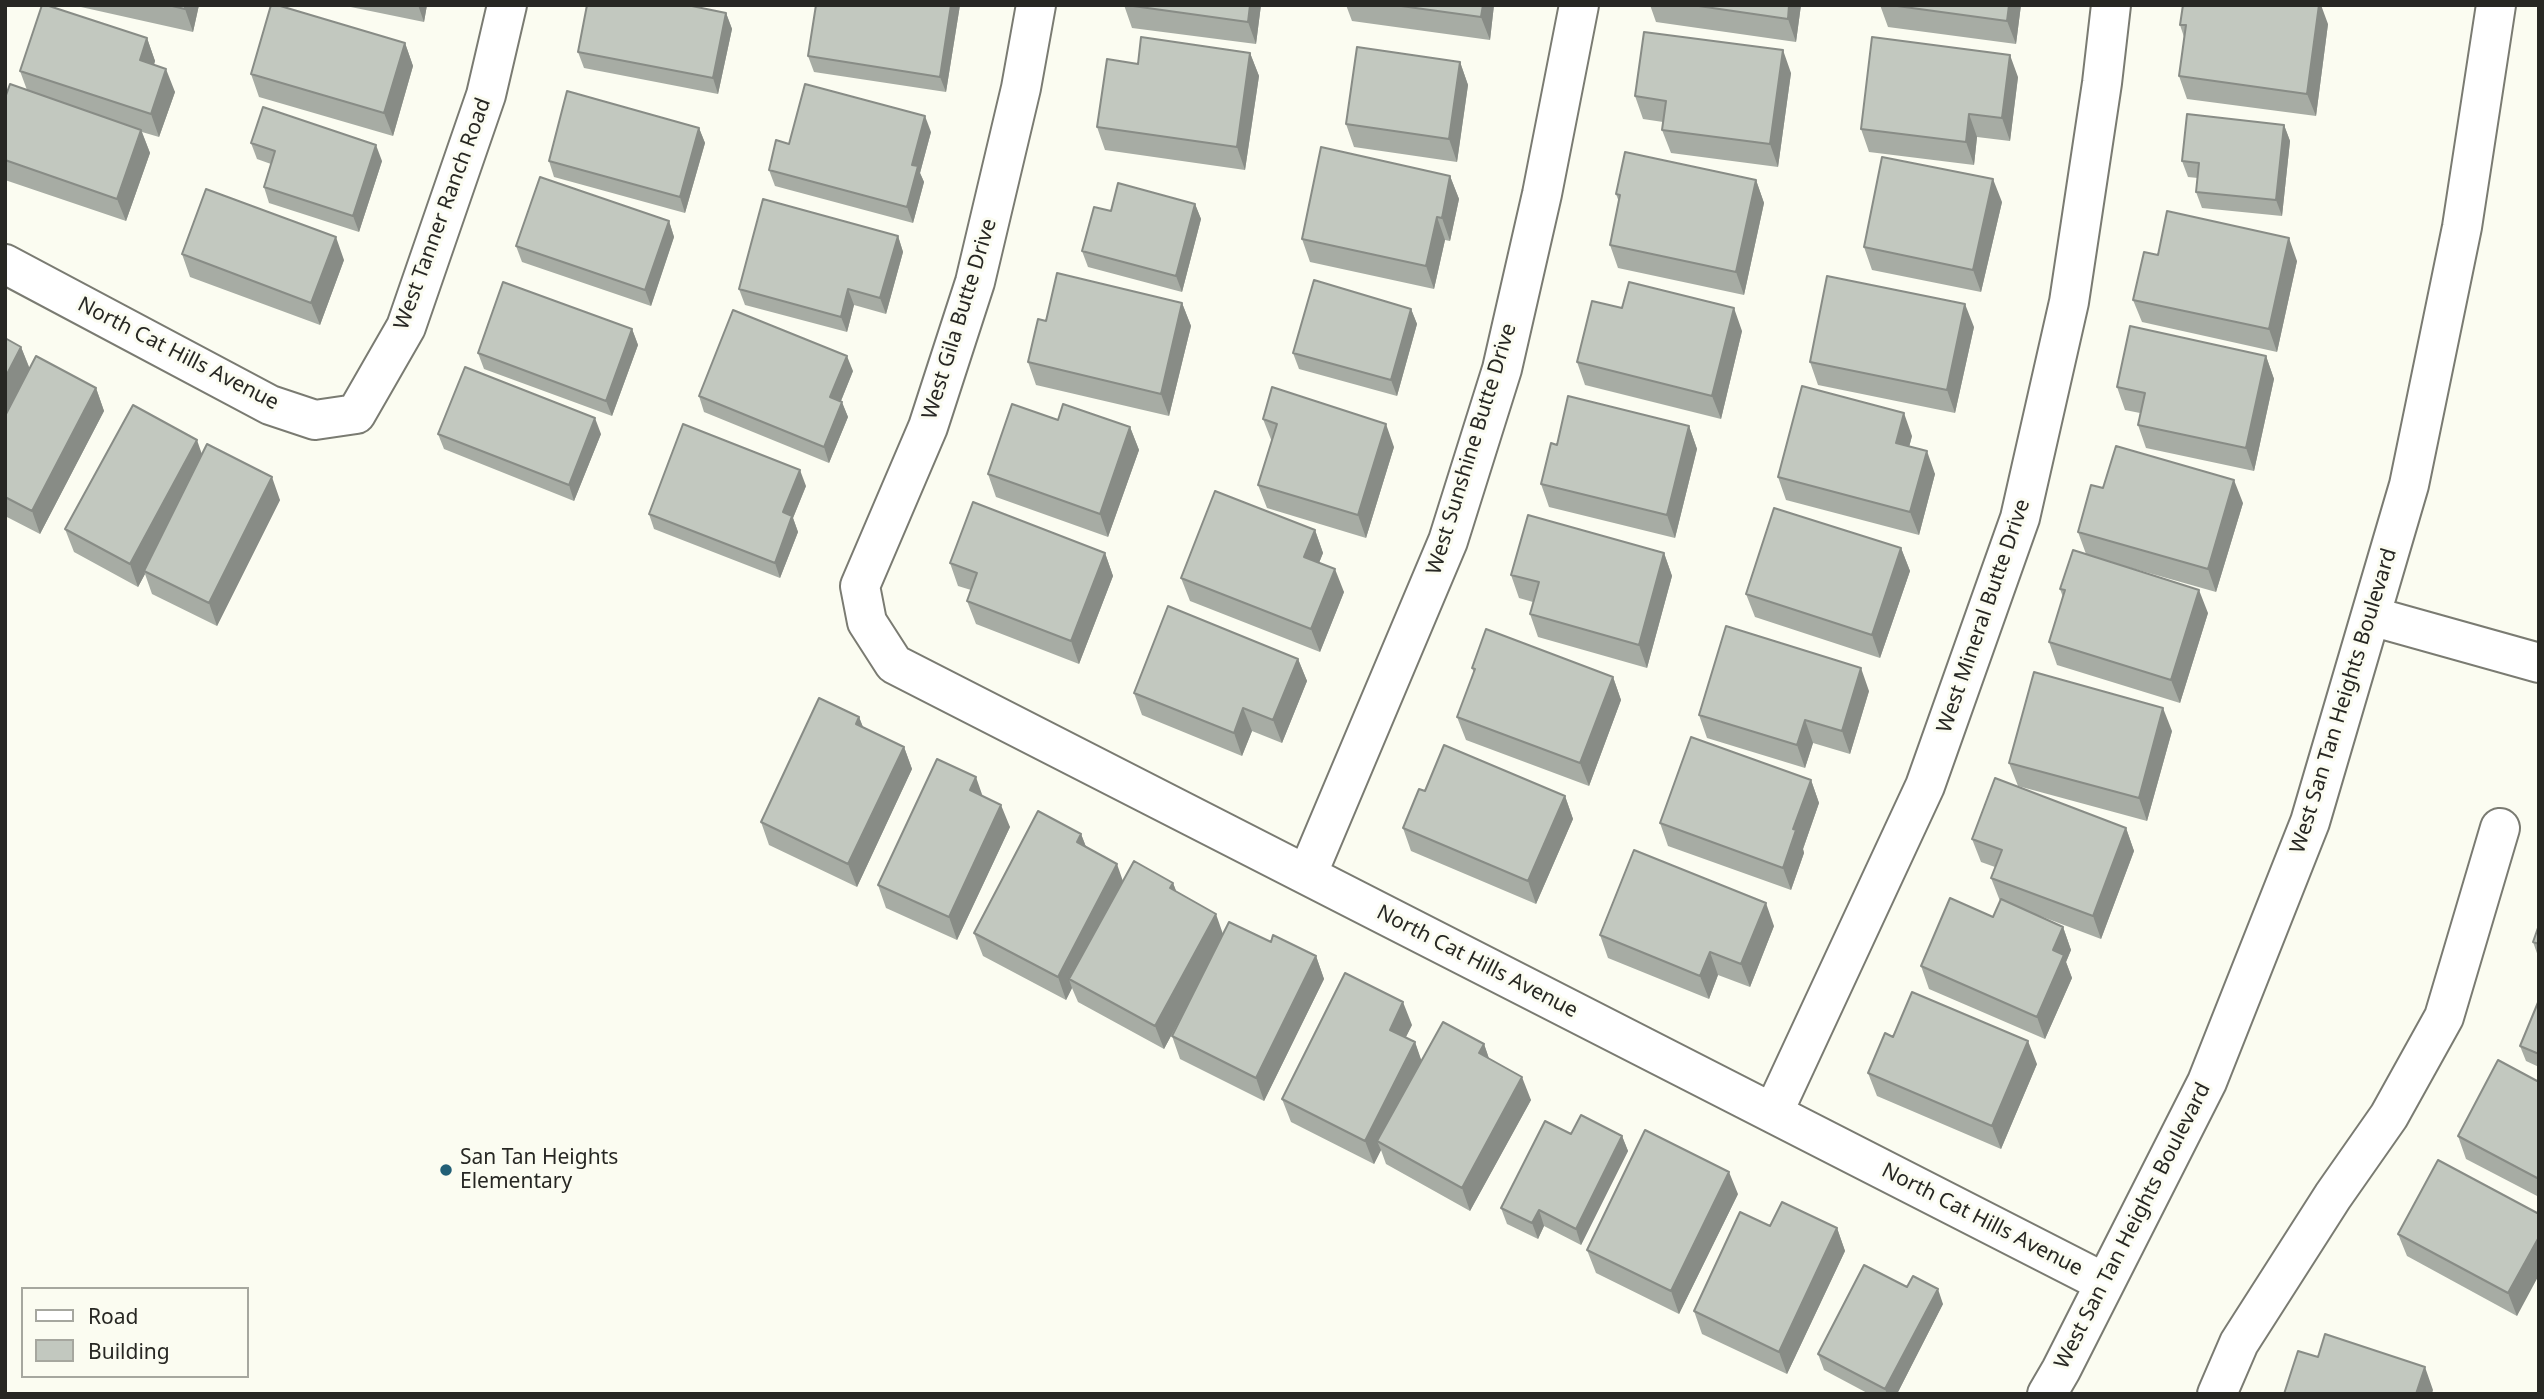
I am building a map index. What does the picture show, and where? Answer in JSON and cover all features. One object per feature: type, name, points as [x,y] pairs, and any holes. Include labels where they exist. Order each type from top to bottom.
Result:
[{"type":"street","name":"West Tanner Ranch Road","points":[[356,414],[406,327],[486,95],[507,5]]},
{"type":"street","name":"West Gila Butte Drive","points":[[867,622],[860,586],[928,427],[975,282],[1021,88],[1035,5]]},
{"type":"street","name":"West Sunshine Butte Drive","points":[[1307,875],[1448,541],[1502,369],[1542,194],[1579,5]]},
{"type":"street","name":"West Mineral Butte Drive","points":[[1773,1113],[1926,786],[2020,518],[2068,302],[2102,83],[2111,5]]},
{"type":"street","name":"West San Tan Heights Boulevard","points":[[2047,1394],[2207,1082],[2305,835],[2409,485],[2462,227],[2497,5]]},
{"type":"street","name":"North Cat Hills Avenue","points":[[5,264],[270,405],[315,420],[356,414]]},
{"type":"street","points":[[2371,616],[2539,663]]},
{"type":"street","name":"North Cat Hills Avenue","points":[[867,622],[894,664],[2105,1283]]},
{"type":"street","points":[[2217,1394],[2239,1343],[2333,1196],[2389,1116],[2444,1017],[2500,828]]},
{"type":"building","points":[[42,5],[147,38],[140,60],[166,69],[151,114],[20,71]]},
{"type":"building","points":[[168,5],[185,5],[185,9]]},
{"type":"building","points":[[271,5],[405,43],[384,113],[251,74]]},
{"type":"building","points":[[587,5],[687,5],[726,13],[713,78],[578,52]]},
{"type":"building","points":[[816,5],[951,5],[940,77],[808,56]]},
{"type":"building","points":[[1126,5],[1250,5],[1248,22]]},
{"type":"building","points":[[1394,5],[1483,5],[1481,17]]},
{"type":"building","points":[[1692,5],[1789,5],[1788,19]]},
{"type":"building","points":[[1890,5],[2009,5],[2007,21]]},
{"type":"building","points":[[2183,5],[2319,5],[2307,94],[2179,76],[2186,25],[2180,25]]},
{"type":"building","points":[[1644,32],[1783,50],[1770,144],[1662,130],[1666,101],[1635,96]]},
{"type":"building","points":[[1141,37],[1250,53],[1237,147],[1097,127],[1107,59],[1138,64]]},
{"type":"building","points":[[1872,37],[2010,55],[2002,118],[1969,114],[1966,142],[1861,129]]},
{"type":"building","points":[[1357,47],[1460,62],[1449,139],[1346,124]]},
{"type":"building","points":[[10,84],[141,130],[117,199],[5,160],[5,98]]},
{"type":"building","points":[[805,84],[925,116],[912,165],[918,166],[907,207],[769,170],[776,140],[789,144]]},
{"type":"building","points":[[567,91],[699,128],[680,197],[549,161]]},
{"type":"building","points":[[263,107],[376,145],[353,216],[264,187],[275,151],[251,143]]},
{"type":"building","points":[[2187,114],[2284,125],[2276,200],[2196,192],[2199,163],[2182,161]]},
{"type":"building","points":[[1321,147],[1450,176],[1442,218],[1437,217],[1426,266],[1302,239]]},
{"type":"building","points":[[1625,152],[1756,180],[1736,272],[1610,245],[1620,195],[1616,194]]},
{"type":"building","points":[[1882,157],[1993,179],[1973,270],[1864,247]]},
{"type":"building","points":[[540,177],[669,221],[645,290],[516,246]]},
{"type":"building","points":[[1118,183],[1195,204],[1176,276],[1082,251],[1094,207],[1111,211]]},
{"type":"building","points":[[206,189],[336,237],[311,303],[182,254]]},
{"type":"building","points":[[763,199],[898,236],[880,298],[848,289],[841,317],[739,289]]},
{"type":"building","points":[[2167,211],[2289,238],[2269,329],[2133,300],[2144,252],[2158,255]]},
{"type":"building","points":[[1057,273],[1182,303],[1161,394],[1028,362],[1038,319],[1046,321]]},
{"type":"building","points":[[1827,276],[1965,304],[1947,390],[1810,362]]},
{"type":"building","points":[[1314,280],[1411,309],[1391,380],[1293,353]]},
{"type":"building","points":[[503,282],[632,329],[606,401],[478,353]]},
{"type":"building","points":[[1629,282],[1734,308],[1712,396],[1577,362],[1592,301],[1622,308]]},
{"type":"building","points":[[733,310],[847,356],[830,397],[842,402],[824,447],[699,396]]},
{"type":"building","points":[[2130,326],[2266,356],[2246,448],[2138,425],[2145,393],[2117,387]]},
{"type":"building","points":[[5,338],[21,347],[5,378]]},
{"type":"building","points":[[36,356],[96,388],[32,511],[5,497],[5,416]]},
{"type":"building","points":[[465,367],[595,418],[569,485],[438,434]]},
{"type":"building","points":[[1802,386],[1904,413],[1896,443],[1927,451],[1910,512],[1778,477]]},
{"type":"building","points":[[1272,387],[1386,424],[1358,515],[1258,485],[1277,424],[1263,419]]},
{"type":"building","points":[[1568,396],[1689,426],[1667,515],[1541,484],[1551,443],[1557,445]]},
{"type":"building","points":[[1012,404],[1058,420],[1063,404],[1130,427],[1100,514],[988,474]]},
{"type":"building","points":[[133,405],[197,440],[130,564],[65,529]]},
{"type":"building","points":[[683,424],[800,470],[783,512],[792,516],[775,563],[649,514]]},
{"type":"building","points":[[207,444],[272,477],[209,603],[144,571]]},
{"type":"building","points":[[2116,446],[2234,480],[2208,569],[2078,532],[2091,485],[2103,488]]},
{"type":"building","points":[[1215,491],[1315,530],[1304,557],[1335,569],[1311,629],[1181,578]]},
{"type":"building","points":[[973,502],[1105,553],[1071,641],[967,601],[977,573],[950,563]]},
{"type":"building","points":[[1774,508],[1901,548],[1872,635],[1746,594]]},
{"type":"building","points":[[1528,515],[1664,553],[1639,645],[1530,614],[1539,582],[1511,575]]},
{"type":"building","points":[[2073,550],[2199,590],[2171,680],[2049,642],[2065,590],[2060,589]]},
{"type":"building","points":[[1168,606],[1298,659],[1273,720],[1243,708],[1234,733],[1134,693]]},
{"type":"building","points":[[1726,626],[1861,668],[1842,731],[1805,720],[1797,745],[1699,715]]},
{"type":"building","points":[[1486,629],[1613,677],[1580,763],[1457,717]]},
{"type":"building","points":[[2034,672],[2163,708],[2139,798],[2009,763]]},
{"type":"building","points":[[819,698],[859,717],[856,724],[904,747],[848,864],[761,822]]},
{"type":"building","points":[[1691,737],[1811,780],[1793,829],[1796,830],[1783,868],[1660,823]]},
{"type":"building","points":[[1444,745],[1565,796],[1528,881],[1403,828],[1419,789],[1425,791]]},
{"type":"building","points":[[937,759],[976,777],[970,790],[1001,805],[949,917],[878,885]]},
{"type":"building","points":[[1995,778],[2126,828],[2093,916],[1991,878],[2002,850],[1972,839]]},
{"type":"building","points":[[1038,811],[1081,834],[1077,842],[1117,864],[1058,977],[974,933]]},
{"type":"building","points":[[1634,850],[1766,903],[1741,964],[1710,952],[1700,976],[1600,935]]},
{"type":"building","points":[[1134,861],[1173,883],[1170,888],[1216,914],[1155,1026],[1069,979]]},
{"type":"building","points":[[1950,898],[1993,917],[2001,899],[2063,927],[2053,950],[2064,955],[2037,1017],[1921,966]]},
{"type":"building","points":[[1229,922],[1271,942],[1273,935],[1316,956],[1256,1078],[1172,1036]]},
{"type":"building","points":[[2539,925],[2539,944],[2533,942]]},
{"type":"building","points":[[1345,973],[1403,1002],[1390,1030],[1415,1042],[1365,1141],[1282,1099]]},
{"type":"building","points":[[1912,992],[2028,1041],[1992,1126],[1868,1073],[1885,1033],[1893,1037]]},
{"type":"building","points":[[2539,1000],[2539,1054],[2520,1046]]},
{"type":"building","points":[[1443,1022],[1484,1044],[1479,1053],[1522,1077],[1462,1188],[1377,1141]]},
{"type":"building","points":[[2498,1060],[2539,1082],[2539,1179],[2458,1136]]},
{"type":"building","points":[[1581,1115],[1622,1136],[1576,1229],[1539,1210],[1532,1223],[1501,1208],[1545,1121],[1571,1134]]},
{"type":"building","points":[[1645,1130],[1729,1172],[1671,1291],[1587,1250]]},
{"type":"building","points":[[2438,1160],[2539,1214],[2539,1237],[2508,1293],[2398,1234]]},
{"type":"building","points":[[1782,1202],[1837,1228],[1779,1352],[1694,1311],[1740,1212],[1770,1226]]},
{"type":"building","points":[[1864,1265],[1907,1287],[1913,1276],[1938,1289],[1885,1389],[1818,1354]]},
{"type":"building","points":[[2325,1334],[2425,1367],[2416,1394],[2284,1394],[2298,1351],[2318,1357]]},
{"type":"place","name":"San Tan Heights Elementary","points":[[446,1170]]}]
